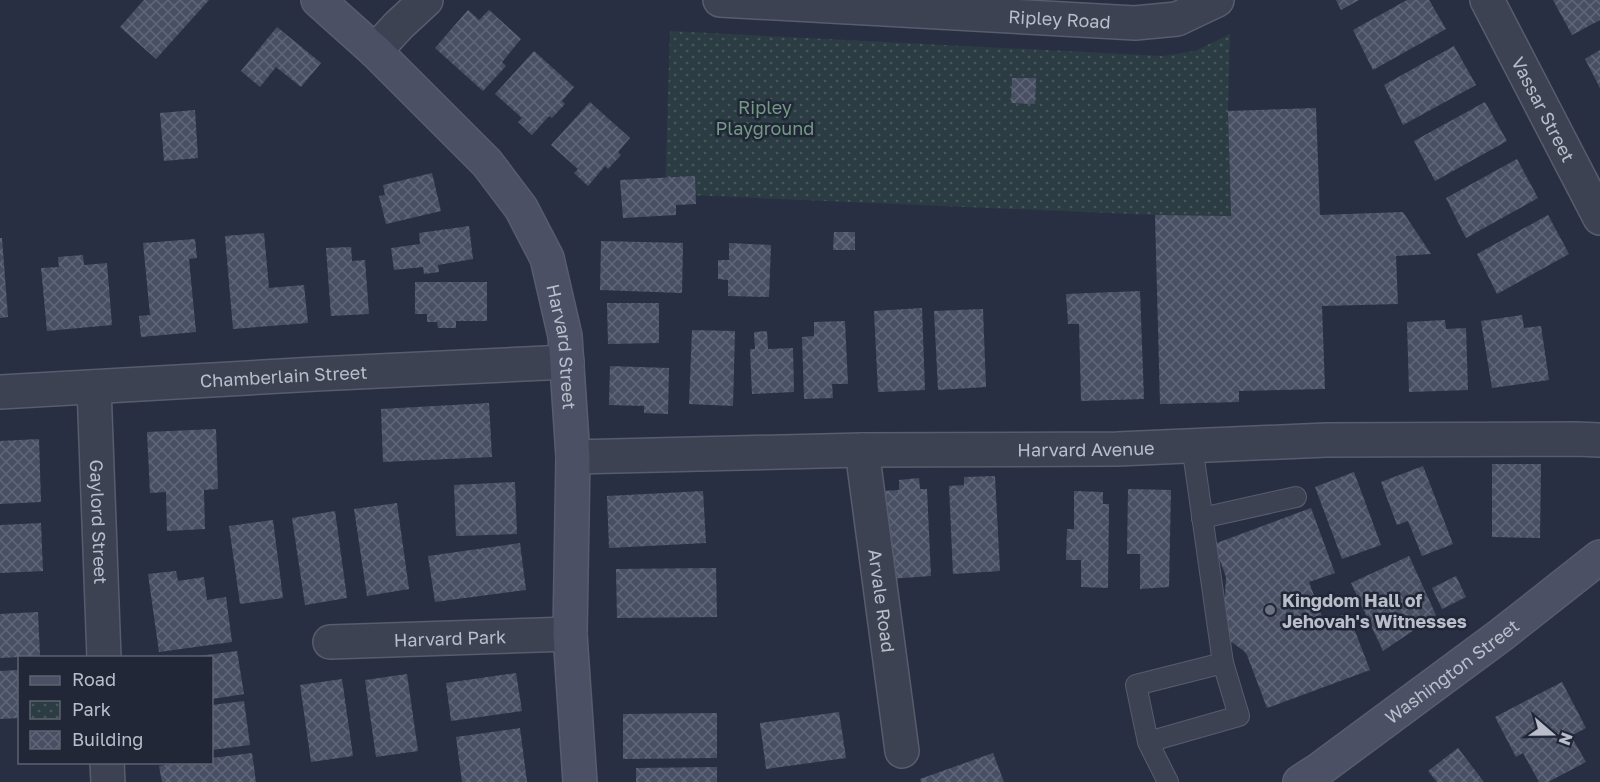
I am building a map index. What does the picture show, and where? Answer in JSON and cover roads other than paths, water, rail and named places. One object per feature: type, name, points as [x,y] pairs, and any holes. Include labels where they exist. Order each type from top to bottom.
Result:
[{"type":"main road","name":"Harvard Street","points":[[318,0],[375,51],[487,164],[521,208],[547,258],[565,336],[573,457],[570,634],[580,782]]},
{"type":"main road","name":"Washington Street","points":[[1300,782],[1501,635],[1600,557]]},
{"type":"street","points":[[375,51],[426,0]]},
{"type":"street","name":"Ripley Road","points":[[720,0],[1136,23],[1178,19],[1217,0]]},
{"type":"street","name":"Vassar Street","points":[[1487,0],[1600,218]]},
{"type":"street","name":"Chamberlain Street","points":[[0,393],[567,362]]},
{"type":"street","name":"Gaylord Street","points":[[94,387],[104,656]]},
{"type":"street","name":"Harvard Avenue","points":[[573,457],[862,450],[1117,449],[1326,440],[1600,440]]},
{"type":"street","name":"Arvale Road","points":[[862,450],[902,752]]},
{"type":"street","name":"Harvard Park","points":[[330,642],[570,634]]},
{"type":"street","points":[[107,764],[108,782]]},
{"type":"lane","points":[[1148,742],[1239,716],[1223,663],[1192,445]]},
{"type":"lane","points":[[1202,518],[1296,497]]},
{"type":"lane","points":[[1168,782],[1148,742],[1137,685],[1223,663]]},
{"type":"place","name":"Kingdom Hall of Jehovah's Witnesses","points":[[1270,610]]},
{"type":"park label","name":"Ripley Playground","points":[[765,117]]}]
